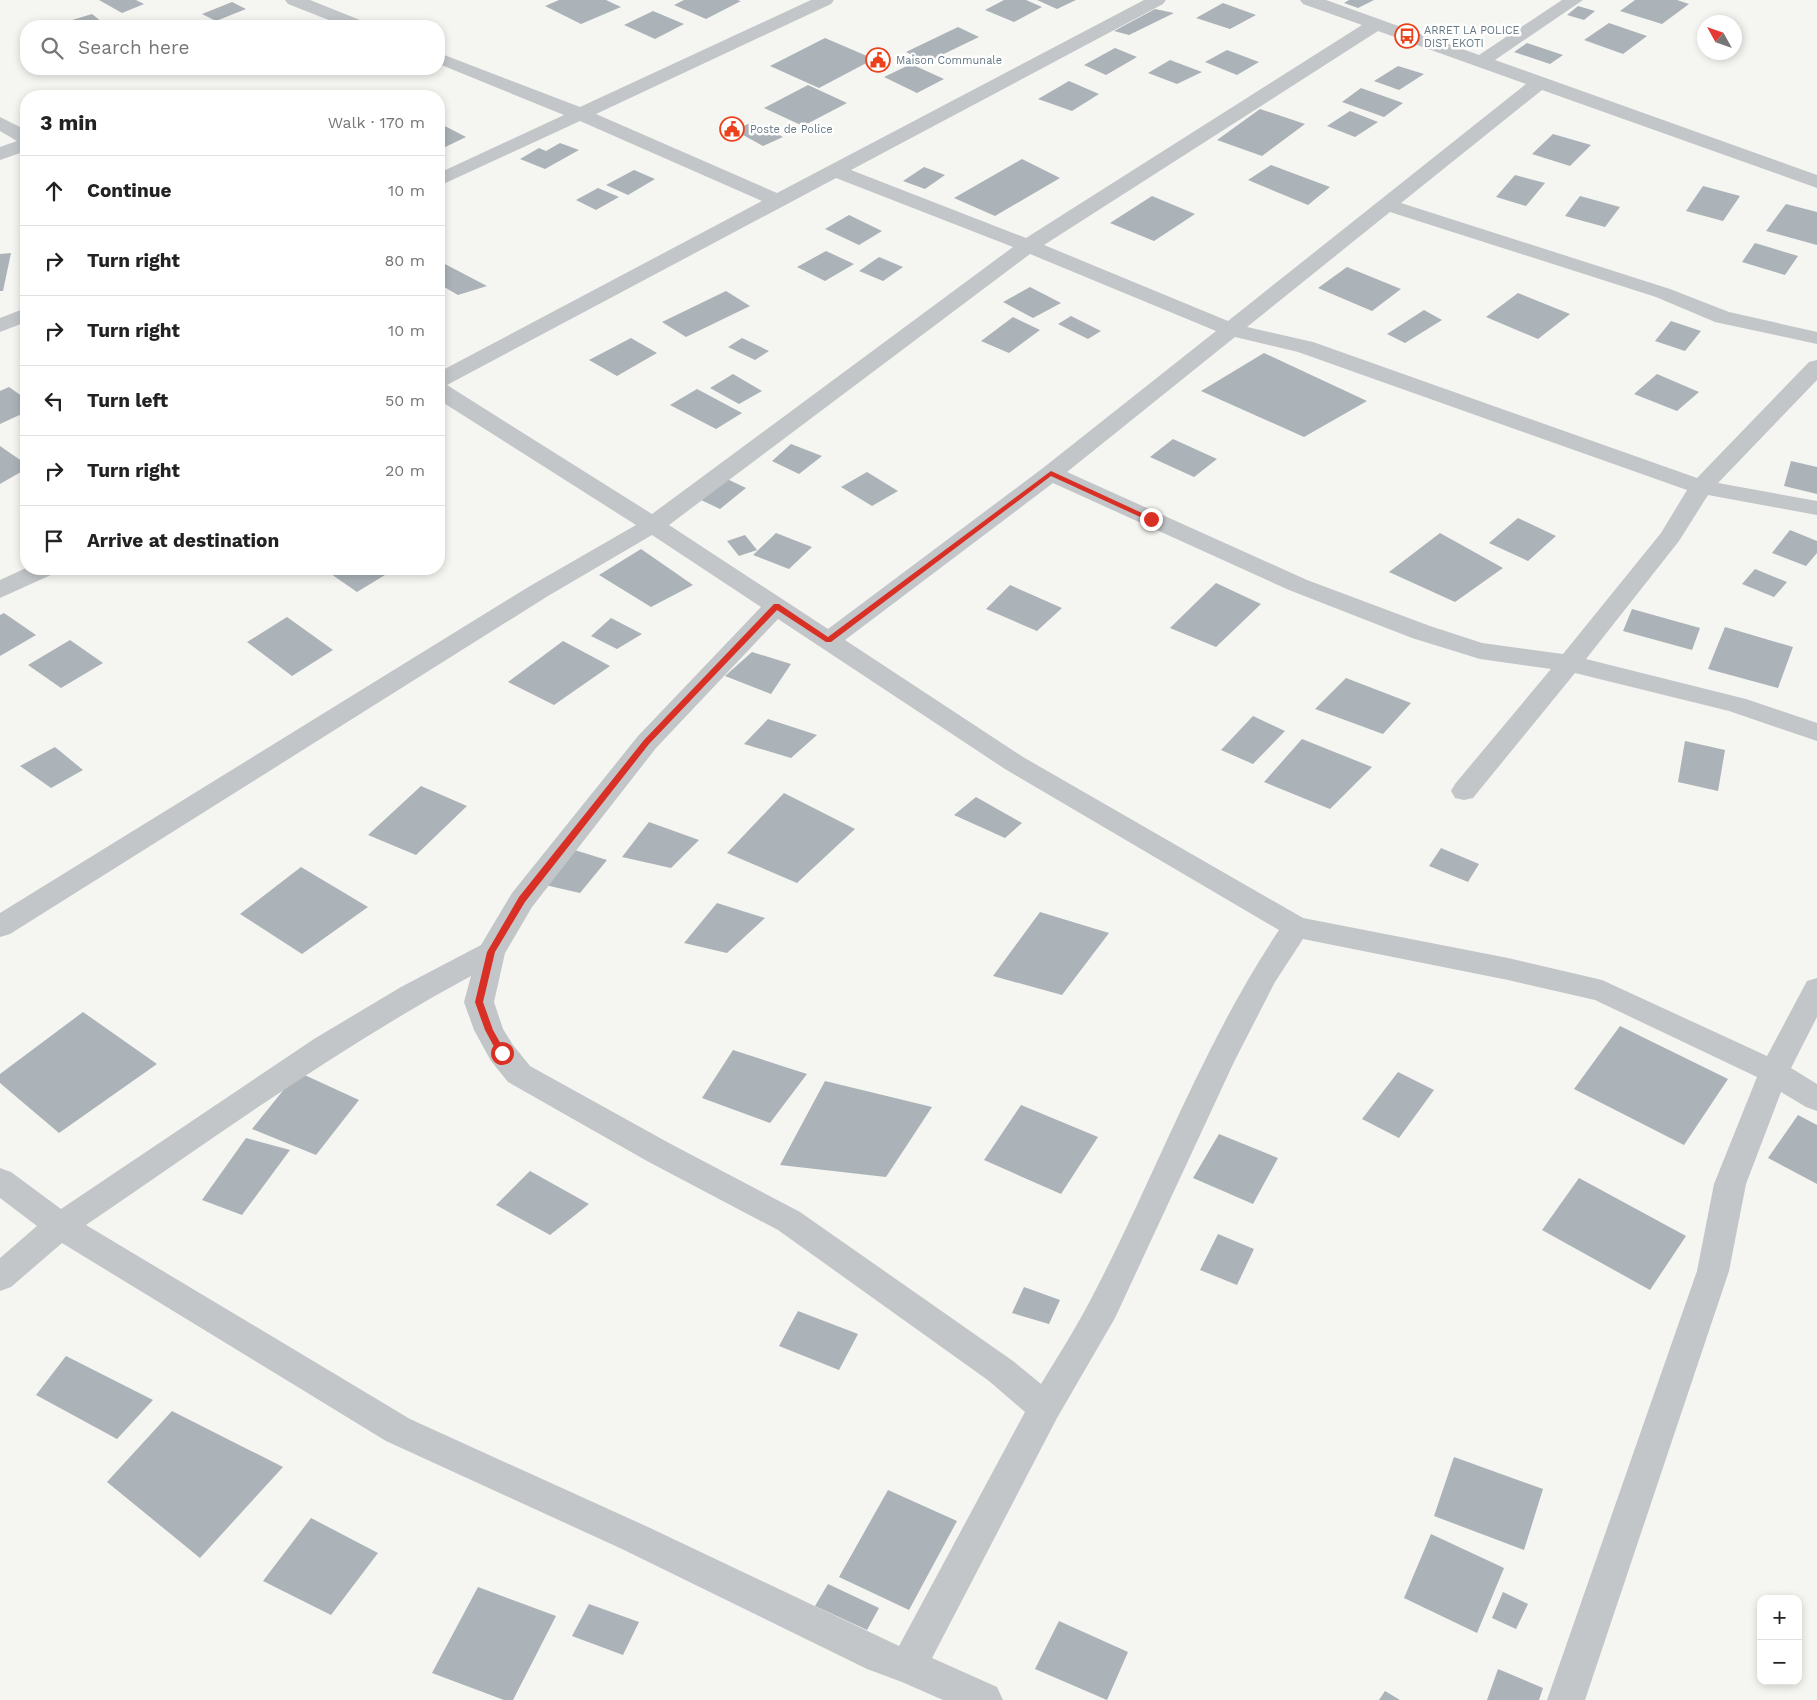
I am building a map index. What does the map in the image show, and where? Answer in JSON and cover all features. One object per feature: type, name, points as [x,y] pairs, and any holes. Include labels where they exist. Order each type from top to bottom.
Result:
[{"type":"street","points":[[294,0],[343,20]]},
{"type":"street","points":[[445,177],[825,0]]},
{"type":"street","points":[[445,378],[1157,0]]},
{"type":"street","points":[[1309,0],[1817,182]]},
{"type":"street","points":[[1480,62],[1574,0]]},
{"type":"street","points":[[0,927],[539,591],[653,525],[1028,246],[1376,24]]},
{"type":"street","points":[[445,60],[582,115],[778,201]]},
{"type":"street","points":[[828,641],[1051,473],[1539,83]]},
{"type":"street","points":[[0,124],[20,135]]},
{"type":"street","points":[[0,154],[20,146]]},
{"type":"street","points":[[835,171],[1028,246],[1230,329],[1305,348],[1701,487],[1817,508]]},
{"type":"street","points":[[1387,205],[1663,293],[1723,317],[1817,338]]},
{"type":"street","points":[[0,326],[20,317]]},
{"type":"street","points":[[1464,791],[1636,582],[1670,536],[1701,487],[1817,368]]},
{"type":"street","points":[[445,394],[653,525],[1014,763],[1296,926],[1508,969],[1602,991],[1774,1072],[1817,1100]]},
{"type":"street","points":[[1051,473],[1298,585],[1421,632],[1480,651],[1569,663],[1738,705],[1817,732]]},
{"type":"street","points":[[0,590],[31,575]]},
{"type":"street","points":[[776,606],[647,742],[522,900],[491,952],[479,1002],[489,1030],[502,1053],[519,1074],[658,1152],[789,1221],[1001,1371],[1045,1408]]},
{"type":"street","points":[[908,1666],[1045,1408],[1102,1308],[1219,1062],[1263,977],[1296,926]]},
{"type":"street","points":[[0,1277],[60,1226],[325,1047],[411,995],[491,952]]},
{"type":"street","points":[[1566,1700],[1713,1271],[1730,1184],[1774,1072],[1817,989]]},
{"type":"street","points":[[2,1186],[60,1226],[398,1430],[635,1538],[880,1656],[908,1666],[984,1700]]},
{"type":"building","points":[[99,0],[136,0],[144,4],[122,13]]},
{"type":"building","points":[[559,0],[606,0],[621,7],[581,24],[545,6]]},
{"type":"building","points":[[684,0],[741,1],[706,19],[674,5]]},
{"type":"building","points":[[1004,0],[1026,0],[1042,7],[1014,22],[985,10]]},
{"type":"building","points":[[1037,0],[1076,0],[1057,9]]},
{"type":"building","points":[[1349,0],[1374,0],[1358,8],[1344,3]]},
{"type":"building","points":[[1635,0],[1677,0],[1689,4],[1662,24],[1620,11]]},
{"type":"building","points":[[232,2],[246,9],[218,20],[214,20],[202,14]]},
{"type":"building","points":[[1223,3],[1256,15],[1230,29],[1196,18]]},
{"type":"building","points":[[1578,6],[1595,11],[1584,20],[1567,15]]},
{"type":"building","points":[[1155,9],[1174,13],[1129,35],[1114,31]]},
{"type":"building","points":[[653,11],[684,24],[655,39],[624,25]]},
{"type":"building","points":[[92,14],[100,20],[72,20]]},
{"type":"building","points":[[1609,23],[1647,36],[1623,54],[1584,40]]},
{"type":"building","points":[[958,27],[979,37],[927,62],[906,52]]},
{"type":"building","points":[[825,38],[874,59],[819,88],[770,66]]},
{"type":"building","points":[[1527,43],[1563,55],[1550,64],[1514,52]]},
{"type":"building","points":[[1115,48],[1137,57],[1106,75],[1084,65]]},
{"type":"building","points":[[1227,50],[1259,62],[1237,75],[1205,62]]},
{"type":"building","points":[[1170,60],[1202,72],[1177,84],[1148,73]]},
{"type":"building","points":[[911,64],[944,79],[917,93],[884,77]]},
{"type":"building","points":[[1398,66],[1424,74],[1399,90],[1374,81]]},
{"type":"building","points":[[1069,81],[1099,94],[1072,111],[1038,99]]},
{"type":"building","points":[[808,85],[847,103],[803,126],[764,108]]},
{"type":"building","points":[[1361,88],[1403,103],[1384,117],[1342,102]]},
{"type":"building","points":[[1260,109],[1305,124],[1262,156],[1217,140]]},
{"type":"building","points":[[1350,111],[1378,122],[1355,137],[1327,126]]},
{"type":"building","points":[[753,122],[783,137],[763,146],[734,130]]},
{"type":"building","points":[[445,126],[466,137],[445,147]]},
{"type":"building","points":[[1553,134],[1591,145],[1570,166],[1532,154]]},
{"type":"building","points":[[560,143],[579,150],[545,169],[520,159],[539,148],[546,151]]},
{"type":"building","points":[[1022,159],[1060,178],[995,216],[954,198]]},
{"type":"building","points":[[1271,165],[1330,187],[1308,205],[1248,180]]},
{"type":"building","points":[[924,167],[945,175],[925,189],[903,181]]},
{"type":"building","points":[[634,170],[655,179],[628,195],[606,185]]},
{"type":"building","points":[[1515,175],[1545,183],[1526,206],[1496,197]]},
{"type":"building","points":[[1703,186],[1740,196],[1723,221],[1686,211]]},
{"type":"building","points":[[598,188],[619,197],[596,210],[576,200]]},
{"type":"building","points":[[1152,196],[1195,214],[1154,241],[1110,223]]},
{"type":"building","points":[[1580,196],[1620,207],[1605,227],[1565,216]]},
{"type":"building","points":[[1786,204],[1817,212],[1817,245],[1766,231]]},
{"type":"building","points":[[849,215],[882,231],[859,245],[825,229]]},
{"type":"building","points":[[1755,243],[1798,256],[1785,275],[1742,262]]},
{"type":"building","points":[[826,251],[854,264],[825,281],[797,267]]},
{"type":"building","points":[[11,253],[3,291],[0,291],[0,254]]},
{"type":"building","points":[[879,257],[903,267],[883,281],[859,271]]},
{"type":"building","points":[[445,264],[487,286],[458,295],[445,287]]},
{"type":"building","points":[[1347,267],[1401,289],[1372,311],[1318,288]]},
{"type":"building","points":[[1030,287],[1061,303],[1033,318],[1003,302]]},
{"type":"building","points":[[726,291],[750,306],[686,337],[662,322]]},
{"type":"building","points":[[1518,293],[1570,314],[1538,339],[1486,317]]},
{"type":"building","points":[[1424,310],[1442,320],[1405,343],[1387,334]]},
{"type":"building","points":[[1071,316],[1101,331],[1088,339],[1058,324]]},
{"type":"building","points":[[1013,317],[1040,330],[1009,353],[981,341]]},
{"type":"building","points":[[1671,321],[1701,331],[1685,351],[1655,341]]},
{"type":"building","points":[[631,338],[657,353],[617,376],[589,360]]},
{"type":"building","points":[[742,338],[769,351],[755,360],[728,347]]},
{"type":"building","points":[[1264,353],[1367,401],[1304,437],[1201,391]]},
{"type":"building","points":[[733,374],[762,391],[739,404],[710,388]]},
{"type":"building","points":[[1657,374],[1699,392],[1677,411],[1634,394]]},
{"type":"building","points":[[9,387],[20,395],[20,415],[0,424],[0,391]]},
{"type":"building","points":[[697,389],[742,413],[716,429],[670,405]]},
{"type":"building","points":[[1173,439],[1217,459],[1194,477],[1150,457]]},
{"type":"building","points":[[791,444],[822,456],[799,474],[772,461]]},
{"type":"building","points":[[0,446],[20,460],[20,472],[0,484]]},
{"type":"building","points":[[1791,461],[1817,467],[1817,494],[1784,486]]},
{"type":"building","points":[[867,472],[898,491],[872,506],[841,487]]},
{"type":"building","points":[[725,478],[746,488],[720,509],[699,499]]},
{"type":"building","points":[[1518,518],[1556,536],[1528,561],[1489,543]]},
{"type":"building","points":[[1790,530],[1817,541],[1817,553],[1806,566],[1772,553]]},
{"type":"building","points":[[776,533],[812,547],[789,569],[753,555]]},
{"type":"building","points":[[1440,533],[1503,568],[1455,602],[1389,572]]},
{"type":"building","points":[[745,535],[757,550],[739,556],[727,541]]},
{"type":"building","points":[[641,549],[693,585],[651,607],[599,575]]},
{"type":"building","points":[[1755,569],[1787,582],[1774,597],[1742,584]]},
{"type":"building","points":[[332,575],[385,575],[357,592]]},
{"type":"building","points":[[1216,583],[1261,604],[1216,647],[1170,628]]},
{"type":"building","points":[[1010,585],[1062,608],[1037,631],[986,609]]},
{"type":"building","points":[[1632,609],[1700,628],[1692,650],[1623,631]]},
{"type":"building","points":[[4,613],[36,635],[0,656],[0,615]]},
{"type":"building","points":[[287,617],[333,650],[292,676],[247,642]]},
{"type":"building","points":[[611,618],[642,634],[617,649],[591,636]]},
{"type":"building","points":[[1725,627],[1793,647],[1778,688],[1708,669]]},
{"type":"building","points":[[70,640],[103,663],[61,688],[28,665]]},
{"type":"building","points":[[563,641],[610,666],[554,705],[508,682]]},
{"type":"building","points":[[752,652],[791,664],[771,694],[725,676]]},
{"type":"building","points":[[1346,678],[1411,703],[1383,734],[1315,709]]},
{"type":"building","points":[[1253,716],[1285,731],[1253,764],[1221,750]]},
{"type":"building","points":[[768,719],[817,735],[791,758],[744,744]]},
{"type":"building","points":[[1302,739],[1372,767],[1330,809],[1264,782]]},
{"type":"building","points":[[1685,741],[1725,750],[1718,791],[1678,782]]},
{"type":"building","points":[[55,747],[83,770],[51,788],[20,766]]},
{"type":"building","points":[[421,786],[467,806],[416,855],[368,835]]},
{"type":"building","points":[[784,793],[855,829],[797,883],[727,853]]},
{"type":"building","points":[[976,797],[1022,823],[1005,838],[954,815]]},
{"type":"building","points":[[649,822],[699,840],[671,868],[622,857]]},
{"type":"building","points":[[568,848],[607,860],[580,893],[541,884]]},
{"type":"building","points":[[1441,848],[1479,864],[1468,882],[1429,866]]},
{"type":"building","points":[[301,867],[368,907],[302,954],[240,914]]},
{"type":"building","points":[[717,903],[765,918],[727,953],[684,943]]},
{"type":"building","points":[[1040,912],[1109,933],[1062,995],[993,976]]},
{"type":"building","points":[[83,1012],[157,1064],[59,1133],[0,1083],[0,1074]]},
{"type":"building","points":[[1620,1026],[1728,1079],[1684,1145],[1574,1089]]},
{"type":"building","points":[[733,1050],[807,1074],[770,1123],[702,1098]]},
{"type":"building","points":[[298,1072],[359,1100],[316,1155],[252,1129]]},
{"type":"building","points":[[1398,1072],[1434,1090],[1399,1138],[1362,1119]]},
{"type":"building","points":[[825,1081],[932,1107],[886,1177],[780,1165]]},
{"type":"building","points":[[1021,1105],[1098,1137],[1061,1194],[984,1160]]},
{"type":"building","points":[[1798,1115],[1817,1125],[1817,1184],[1768,1158]]},
{"type":"building","points":[[1219,1134],[1278,1158],[1253,1204],[1193,1178]]},
{"type":"building","points":[[246,1138],[290,1150],[242,1215],[202,1200]]},
{"type":"building","points":[[530,1171],[589,1204],[550,1235],[496,1205]]},
{"type":"building","points":[[1579,1178],[1686,1236],[1650,1290],[1542,1230]]},
{"type":"building","points":[[1218,1234],[1254,1249],[1237,1285],[1200,1270]]},
{"type":"building","points":[[1024,1287],[1060,1300],[1049,1324],[1012,1313]]},
{"type":"building","points":[[798,1311],[858,1334],[839,1370],[779,1346]]},
{"type":"building","points":[[66,1356],[153,1400],[117,1439],[36,1395]]},
{"type":"building","points":[[172,1411],[283,1467],[200,1558],[107,1482]]},
{"type":"building","points":[[1454,1457],[1543,1489],[1524,1550],[1434,1516]]},
{"type":"building","points":[[888,1490],[957,1521],[909,1610],[839,1577]]},
{"type":"building","points":[[311,1518],[378,1553],[331,1615],[263,1581]]},
{"type":"building","points":[[1431,1534],[1504,1568],[1477,1633],[1404,1598]]},
{"type":"building","points":[[828,1584],[879,1608],[867,1630],[815,1606]]},
{"type":"building","points":[[478,1587],[556,1616],[513,1700],[504,1700],[432,1673]]},
{"type":"building","points":[[1503,1592],[1528,1604],[1516,1629],[1492,1618]]},
{"type":"building","points":[[589,1604],[639,1622],[623,1655],[572,1636]]},
{"type":"building","points":[[1059,1621],[1128,1652],[1107,1700],[1035,1669]]},
{"type":"building","points":[[1498,1669],[1543,1688],[1539,1700],[1487,1700]]},
{"type":"building","points":[[1385,1691],[1400,1700],[1379,1700]]},
{"type":"place","name":"ARRET LA POLICE DIST EKOTI","points":[[1407,36]]},
{"type":"place","name":"Maison Communale","points":[[878,60]]},
{"type":"place","name":"Poste de Police","points":[[732,129]]},
{"type":"route","points":[[502,1053],[489,1030],[479,1002],[491,952],[522,900],[647,742],[776,606],[828,641],[1051,473],[1151,519]]}]
